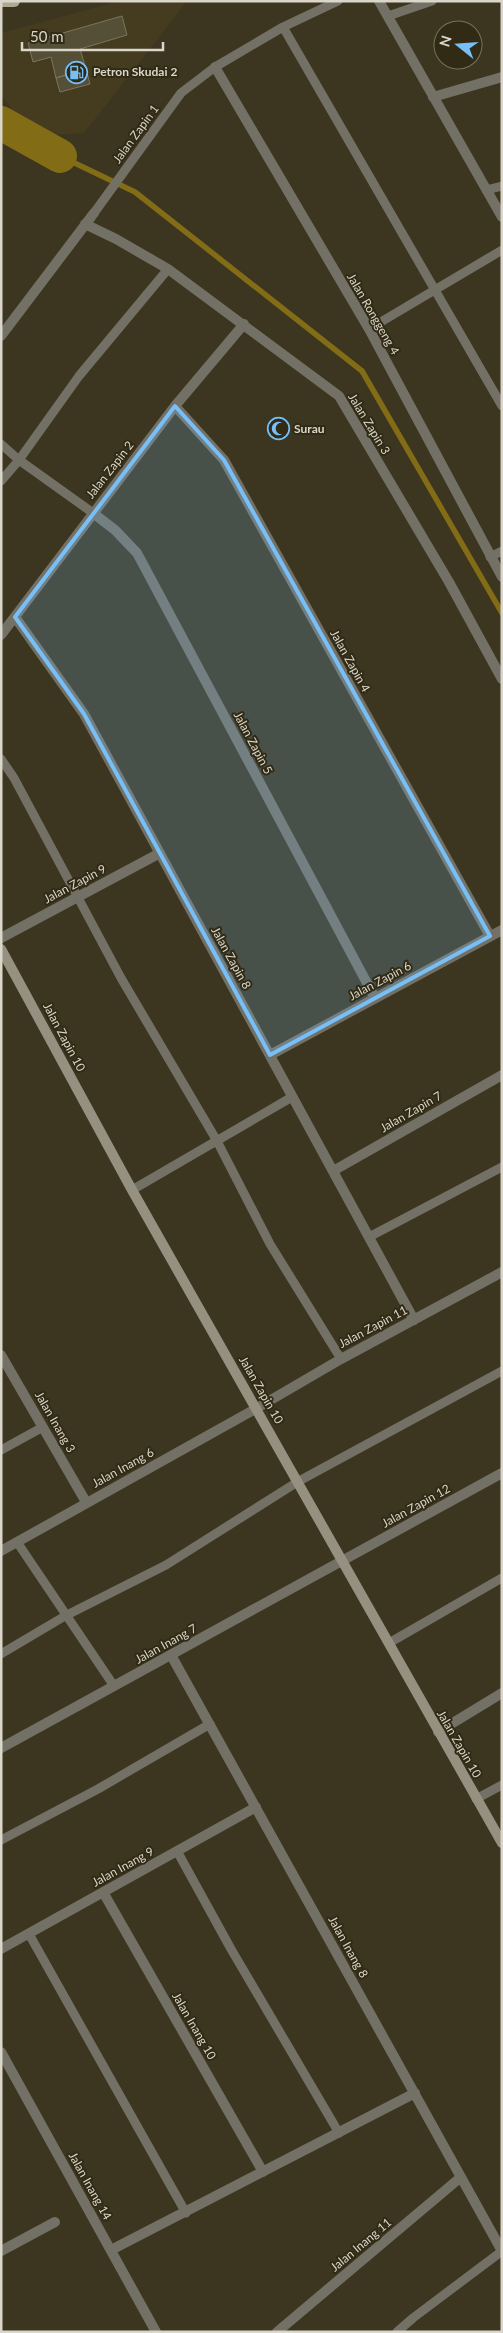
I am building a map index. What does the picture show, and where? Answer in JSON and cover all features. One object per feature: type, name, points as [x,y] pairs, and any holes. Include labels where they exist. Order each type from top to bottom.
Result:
[{"type":"main road","points":[[2,1],[14,1]]},
{"type":"street","points":[[380,1],[502,218]]},
{"type":"street","name":"Jalan Ronggeng 4","points":[[215,67],[369,329],[502,578]]},
{"type":"street","points":[[433,97],[502,77]]},
{"type":"street","name":"Jalan Zapin 1","points":[[1,336],[94,213]]},
{"type":"street","name":"Jalan Zapin 3","points":[[85,224],[116,239],[168,269],[339,396],[449,582],[502,678]]},
{"type":"street","name":"Jalan Zapin 2","points":[[1,635],[175,406],[244,324]]},
{"type":"street","name":"Jalan Zapin 4","points":[[175,406],[224,460],[490,936]]},
{"type":"street","name":"Jalan Zapin 5","points":[[94,513],[115,530],[138,553],[375,998]]},
{"type":"street","name":"Jalan Zapin 8","points":[[15,617],[84,714],[414,1320]]},
{"type":"street","name":"Jalan Zapin 9","points":[[1,938],[160,853]]},
{"type":"street","name":"Jalan Zapin 6","points":[[270,1055],[502,930]]},
{"type":"street","name":"Jalan Zapin 10","points":[[1,949],[132,1190],[502,1843]]},
{"type":"street","name":"Jalan Zapin 7","points":[[333,1171],[502,1075]]},
{"type":"street","name":"Jalan Zapin 11","points":[[257,1408],[341,1359],[502,1272]]},
{"type":"street","name":"Jalan Inang 3","points":[[1,1355],[86,1502]]},
{"type":"street","name":"Jalan Inang 6","points":[[1,1551],[257,1408]]},
{"type":"street","name":"Jalan Zapin 12","points":[[342,1561],[502,1473]]},
{"type":"street","name":"Jalan Inang 7","points":[[1,1748],[342,1561]]},
{"type":"street","name":"Jalan Inang 8","points":[[171,1655],[502,2251]]},
{"type":"street","points":[[438,1732],[502,1693]]},
{"type":"street","name":"Jalan Inang 9","points":[[1,1949],[256,1807]]},
{"type":"street","name":"Jalan Inang 10","points":[[103,1892],[263,2172]]},
{"type":"street","name":"Jalan Inang 14","points":[[1,2052],[156,2332]]},
{"type":"street","points":[[111,2250],[186,2213],[415,2093]]},
{"type":"street","name":"Jalan Inang 11","points":[[277,2332],[461,2177]]},
{"type":"street","points":[[1,2251],[55,2222]]},
{"type":"lane","name":"Jalan Zapin 1","points":[[94,213],[181,93],[215,67],[283,27],[338,1]]},
{"type":"lane","points":[[388,16],[432,1]]},
{"type":"lane","points":[[283,27],[502,406]]},
{"type":"lane","points":[[486,190],[502,186]]},
{"type":"lane","points":[[369,329],[502,250]]},
{"type":"lane","points":[[1,481],[19,460],[79,376],[168,269]]},
{"type":"lane","points":[[1,444],[19,460],[94,513]]},
{"type":"lane","points":[[490,557],[502,550]]},
{"type":"lane","points":[[1,759],[14,778],[120,978],[217,1141],[270,1244],[341,1359]]},
{"type":"lane","points":[[132,1190],[292,1097]]},
{"type":"lane","points":[[368,1236],[502,1167]]},
{"type":"lane","points":[[1,1654],[65,1616],[166,1565],[298,1482],[502,1371]]},
{"type":"lane","points":[[1,1450],[43,1427]]},
{"type":"lane","points":[[17,1542],[65,1616],[114,1686]]},
{"type":"lane","points":[[389,1643],[502,1578]]},
{"type":"lane","points":[[1,1840],[98,1789],[210,1724]]},
{"type":"lane","points":[[476,1799],[502,1784]]},
{"type":"lane","points":[[178,1851],[231,1949],[338,2133]]},
{"type":"lane","points":[[29,1934],[186,2213]]},
{"type":"lane","points":[[397,2332],[502,2251]]},
{"type":"highlighted area","points":[[175,406],[224,460],[490,936],[270,1055],[84,714],[15,617]]},
{"type":"shaded area","points":[[120,1],[187,1],[84,133],[33,136],[1,95],[1,33]]},
{"type":"building","points":[[122,16],[127,35],[80,49],[86,69],[56,78],[51,57],[33,62],[28,43]]},
{"type":"building","points":[[86,69],[90,84],[60,92],[56,78]]},
{"type":"waterway","points":[[1,123],[60,156]]},
{"type":"waterway","points":[[60,156],[135,192],[362,371],[502,613]]},
{"type":"place","name":"Petron Skudai 2","points":[[77,72]]},
{"type":"place","name":"Surau","points":[[278,429]]}]
